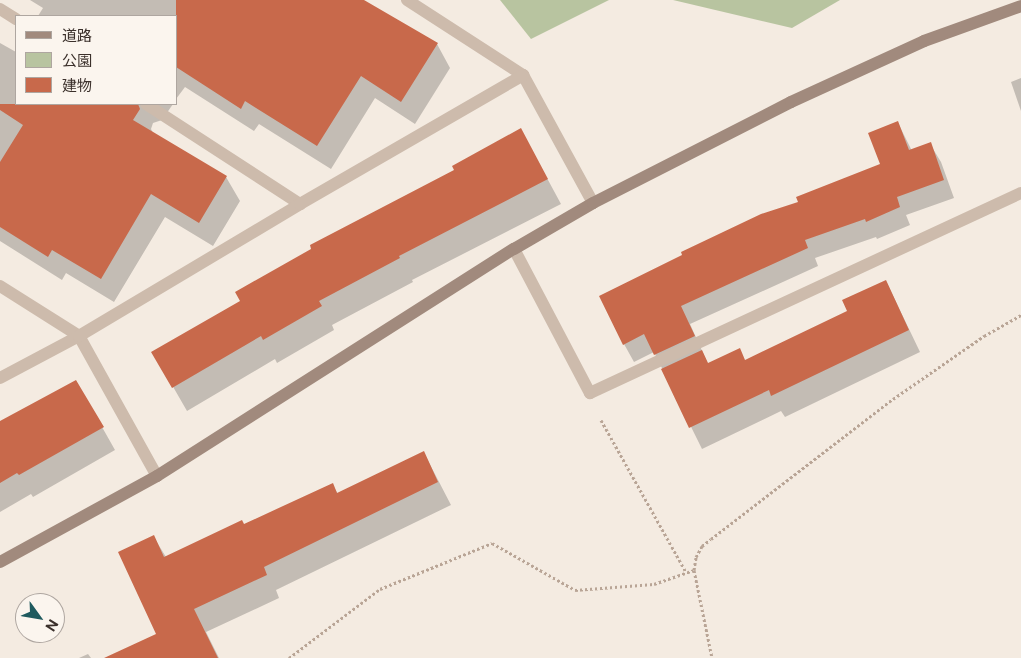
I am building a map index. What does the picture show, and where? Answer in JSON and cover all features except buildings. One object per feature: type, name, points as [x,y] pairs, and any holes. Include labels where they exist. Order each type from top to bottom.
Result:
[{"type":"street","points":[[407,0],[523,75],[593,203]]},
{"type":"street","points":[[0,562],[157,476],[514,249],[593,203],[800,98],[924,41],[1021,6]]},
{"type":"street","points":[[0,9],[15,18]]},
{"type":"street","points":[[0,378],[79,336],[300,204],[523,75]]},
{"type":"street","points":[[148,105],[300,204]]},
{"type":"street","points":[[514,249],[590,393],[1021,193]]},
{"type":"street","points":[[0,286],[79,336],[157,476]]},
{"type":"path","points":[[712,658],[694,570],[696,557],[702,546],[893,399],[984,336],[1021,315]]},
{"type":"path","points":[[590,393],[594,408],[686,572]]},
{"type":"path","points":[[289,658],[380,590],[492,543],[575,590],[654,584],[694,570]]},
{"type":"green space","points":[[500,0],[609,0],[531,39]]},
{"type":"green space","points":[[673,0],[840,0],[792,28]]}]
